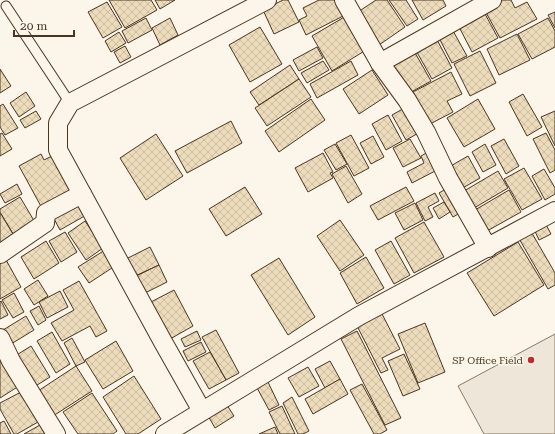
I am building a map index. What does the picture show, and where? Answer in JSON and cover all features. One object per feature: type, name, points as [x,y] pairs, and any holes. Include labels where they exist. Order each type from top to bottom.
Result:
[{"type":"street","points":[[202,411],[58,150],[58,123],[70,103],[245,5],[267,0]]},
{"type":"street","points":[[344,0],[380,63],[407,100],[426,132],[448,178],[488,248]]},
{"type":"street","points":[[380,63],[492,0]]},
{"type":"street","points":[[0,254],[44,224],[46,213],[82,194]]},
{"type":"street","points":[[165,434],[359,316],[555,211]]},
{"type":"street","points":[[0,338],[11,360],[56,434]]},
{"type":"lane","points":[[6,6],[70,103]]},
{"type":"shaded area","name":"SP Office Field","points":[[555,334],[555,434],[484,434],[458,386]]},
{"type":"building","points":[[109,0],[151,0],[157,10],[125,28]]},
{"type":"building","points":[[155,0],[175,0],[160,9]]},
{"type":"building","points":[[283,0],[288,0],[299,22],[274,34],[263,10]]},
{"type":"building","points":[[319,0],[337,0],[345,15],[306,35],[299,20],[307,16],[303,8]]},
{"type":"building","points":[[376,0],[387,0],[405,27],[379,45],[358,12]]},
{"type":"building","points":[[389,0],[406,0],[418,19],[407,26]]},
{"type":"building","points":[[412,0],[443,0],[446,6],[423,20]]},
{"type":"building","points":[[496,0],[511,0],[515,8],[527,2],[537,19],[500,38],[483,7]]},
{"type":"building","points":[[107,2],[122,27],[103,38],[88,12]]},
{"type":"building","points":[[484,12],[498,38],[472,52],[458,25]]},
{"type":"building","points":[[555,12],[555,28],[548,15]]},
{"type":"building","points":[[346,16],[366,50],[332,71],[312,36]]},
{"type":"building","points":[[146,18],[152,30],[128,43],[122,31]]},
{"type":"building","points":[[170,18],[178,35],[160,45],[152,28]]},
{"type":"building","points":[[548,18],[555,31],[555,47],[532,59],[518,34]]},
{"type":"building","points":[[260,27],[282,64],[250,82],[229,45]]},
{"type":"building","points":[[452,29],[467,56],[452,63],[438,36]]},
{"type":"building","points":[[119,32],[126,43],[111,52],[105,41]]},
{"type":"building","points":[[517,34],[530,60],[499,75],[487,49]]},
{"type":"building","points":[[435,36],[452,68],[432,79],[414,47]]},
{"type":"building","points":[[125,46],[131,57],[120,63],[114,52]]},
{"type":"building","points":[[317,47],[323,58],[299,71],[293,60]]},
{"type":"building","points":[[414,51],[431,81],[406,95],[388,66]]},
{"type":"building","points":[[480,51],[496,83],[470,96],[454,64]]},
{"type":"building","points":[[323,61],[329,70],[307,83],[301,73]]},
{"type":"building","points":[[351,61],[358,75],[317,98],[310,84]]},
{"type":"building","points":[[290,65],[299,79],[259,105],[250,92]]},
{"type":"building","points":[[0,69],[11,86],[0,93]]},
{"type":"building","points":[[372,70],[388,95],[359,114],[343,89]]},
{"type":"building","points":[[451,72],[462,94],[447,101],[453,112],[430,124],[413,92]]},
{"type":"building","points":[[299,79],[311,97],[267,126],[255,108]]},
{"type":"building","points":[[26,92],[35,106],[19,117],[10,103]]},
{"type":"building","points":[[523,94],[542,127],[527,136],[509,102]]},
{"type":"building","points":[[311,99],[325,120],[279,152],[265,131]]},
{"type":"building","points":[[478,99],[495,129],[464,147],[447,118]]},
{"type":"building","points":[[3,104],[18,128],[5,135],[0,127],[0,106]]},
{"type":"building","points":[[408,106],[422,131],[406,140],[392,115]]},
{"type":"building","points":[[36,111],[41,119],[25,128],[20,120]]},
{"type":"building","points":[[555,111],[555,146],[541,117]]},
{"type":"building","points":[[388,115],[402,141],[386,150],[372,124]]},
{"type":"building","points":[[231,121],[242,143],[187,173],[175,151]]},
{"type":"building","points":[[2,133],[12,149],[0,156],[0,134]]},
{"type":"building","points":[[546,133],[555,150],[555,170],[550,173],[533,139]]},
{"type":"building","points":[[156,134],[183,176],[146,200],[120,158]]},
{"type":"building","points":[[351,135],[369,168],[354,176],[336,143]]},
{"type":"building","points":[[373,136],[384,157],[371,164],[360,143]]},
{"type":"building","points":[[410,139],[421,158],[403,167],[393,148]]},
{"type":"building","points":[[504,139],[519,166],[506,174],[491,146]]},
{"type":"building","points":[[335,144],[347,164],[336,170],[324,150]]},
{"type":"building","points":[[485,144],[496,165],[483,172],[472,152]]},
{"type":"building","points":[[428,152],[437,170],[412,183],[407,172],[424,163],[421,156]]},
{"type":"building","points":[[323,153],[333,172],[330,173],[333,178],[308,192],[295,168]]},
{"type":"building","points":[[41,154],[44,160],[56,154],[76,192],[43,210],[19,166]]},
{"type":"building","points":[[468,156],[480,178],[461,189],[449,167]]},
{"type":"building","points":[[346,166],[362,194],[348,203],[332,174]]},
{"type":"building","points":[[524,168],[542,199],[522,210],[504,179]]},
{"type":"building","points":[[544,169],[555,188],[555,194],[545,200],[532,176]]},
{"type":"building","points":[[498,171],[508,188],[469,211],[459,194]]},
{"type":"building","points":[[17,184],[22,194],[5,203],[0,194]]},
{"type":"building","points":[[451,186],[465,210],[453,217],[439,193]]},
{"type":"building","points":[[245,187],[262,214],[226,236],[209,209]]},
{"type":"building","points":[[406,187],[414,201],[378,220],[370,206]]},
{"type":"building","points":[[509,190],[521,212],[487,231],[475,210]]},
{"type":"building","points":[[435,193],[439,201],[428,207],[433,217],[425,221],[416,203]]},
{"type":"building","points":[[20,197],[36,224],[15,237],[0,212],[0,209]]},
{"type":"building","points":[[80,199],[88,214],[60,230],[52,215]]},
{"type":"building","points":[[444,202],[450,212],[439,219],[433,208]]},
{"type":"building","points":[[415,203],[423,220],[404,230],[395,213]]},
{"type":"building","points":[[0,214],[17,241],[0,251]]},
{"type":"building","points":[[340,220],[364,255],[340,271],[317,236]]},
{"type":"building","points":[[85,221],[103,248],[86,260],[68,233]]},
{"type":"building","points":[[544,221],[551,234],[539,240],[533,227]]},
{"type":"building","points":[[424,222],[444,257],[414,273],[395,238]]},
{"type":"building","points":[[529,228],[555,273],[555,285],[548,289],[517,235]]},
{"type":"building","points":[[65,232],[77,252],[61,262],[49,241]]},
{"type":"building","points":[[46,241],[59,263],[34,279],[21,257]]},
{"type":"building","points":[[391,241],[410,275],[394,284],[375,250]]},
{"type":"building","points":[[518,242],[544,285],[494,316],[467,273]]},
{"type":"building","points":[[150,247],[159,265],[133,277],[124,260]]},
{"type":"building","points":[[105,250],[115,266],[89,283],[78,267]]},
{"type":"building","points":[[366,257],[384,288],[357,304],[340,273]]},
{"type":"building","points":[[5,258],[21,287],[0,299],[0,261]]},
{"type":"building","points":[[279,258],[315,317],[288,335],[251,275]]},
{"type":"building","points":[[159,265],[167,282],[141,295],[132,278]]},
{"type":"building","points":[[38,280],[48,296],[34,305],[24,289]]},
{"type":"building","points":[[79,281],[107,331],[96,337],[90,326],[62,341],[51,323],[74,310],[63,290]]},
{"type":"building","points":[[174,290],[193,326],[170,339],[151,302]]},
{"type":"building","points":[[60,291],[68,307],[47,318],[39,302]]},
{"type":"building","points":[[14,293],[24,312],[13,318],[2,300]]},
{"type":"building","points":[[1,301],[8,315],[0,319],[0,302]]},
{"type":"building","points":[[39,306],[46,320],[38,325],[30,311]]},
{"type":"building","points":[[380,310],[400,349],[382,358],[388,370],[381,373],[355,322]]},
{"type":"building","points":[[26,316],[34,330],[11,344],[3,330]]},
{"type":"building","points":[[425,323],[445,372],[418,383],[398,334]]},
{"type":"building","points":[[216,330],[239,373],[226,380],[202,337]]},
{"type":"building","points":[[197,331],[201,340],[185,347],[181,339]]},
{"type":"building","points":[[357,331],[401,418],[385,425],[341,339]]},
{"type":"building","points":[[52,332],[70,364],[56,373],[37,341]]},
{"type":"building","points":[[72,338],[85,362],[76,366],[64,343]]},
{"type":"building","points":[[116,341],[133,371],[103,389],[85,360]]},
{"type":"building","points":[[201,342],[206,352],[188,361],[183,351]]},
{"type":"building","points":[[31,346],[50,377],[34,387],[15,356]]},
{"type":"building","points":[[210,352],[226,380],[209,389],[193,361]]},
{"type":"building","points":[[404,354],[420,389],[403,396],[388,361]]},
{"type":"building","points":[[2,359],[19,386],[0,398],[0,361]]},
{"type":"building","points":[[330,361],[340,379],[325,388],[315,369]]},
{"type":"building","points":[[76,366],[92,391],[53,416],[38,391]]},
{"type":"building","points":[[308,367],[319,386],[299,397],[288,378]]},
{"type":"building","points":[[134,376],[161,419],[138,434],[126,434],[103,397]]},
{"type":"building","points":[[340,379],[348,394],[313,414],[305,399]]},
{"type":"building","points":[[267,380],[279,405],[269,410],[256,386]]},
{"type":"building","points":[[362,384],[387,430],[380,434],[374,434],[350,390]]},
{"type":"building","points":[[21,392],[38,422],[17,434],[14,434],[0,409],[0,403]]},
{"type":"building","points":[[92,393],[117,431],[113,434],[78,434],[63,412]]},
{"type":"building","points":[[292,397],[309,431],[303,434],[298,434],[283,403]]},
{"type":"building","points":[[225,402],[234,416],[215,428],[207,414]]},
{"type":"building","points":[[282,406],[295,434],[280,434],[269,412]]},
{"type":"building","points":[[4,421],[11,434],[0,434],[0,423]]},
{"type":"building","points":[[40,425],[45,434],[24,434]]},
{"type":"building","points":[[275,427],[278,434],[259,434]]},
{"type":"place","name":"SP Office Field","points":[[531,360]]}]
